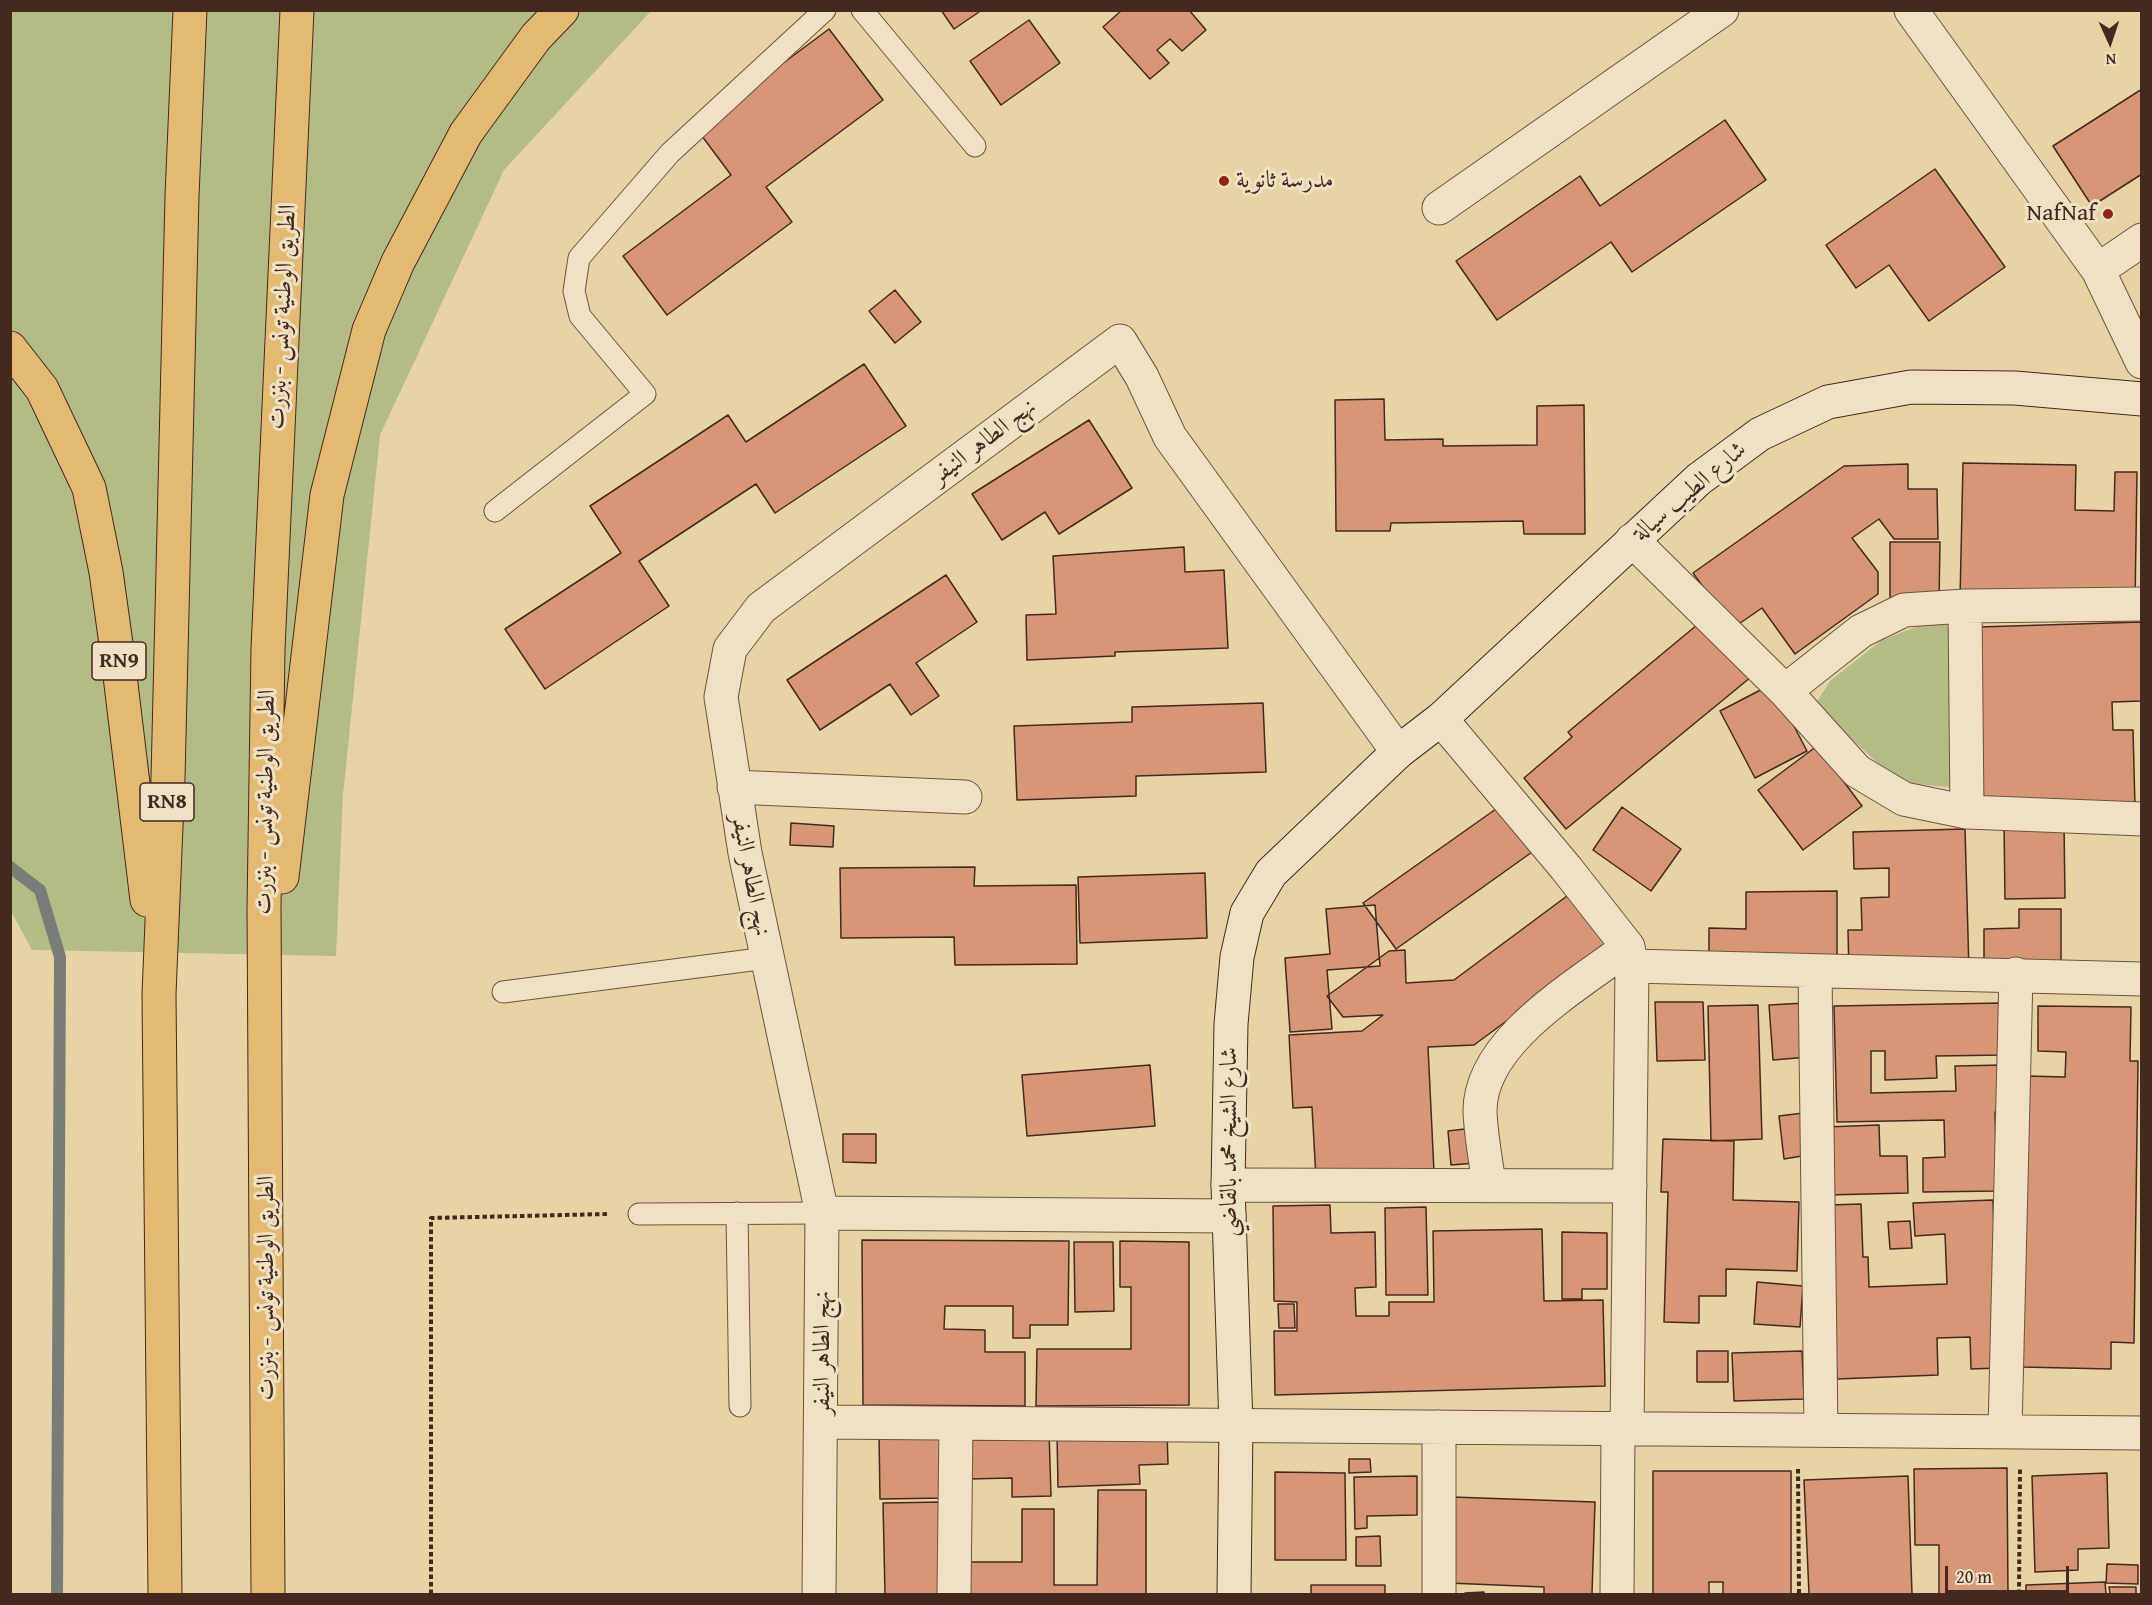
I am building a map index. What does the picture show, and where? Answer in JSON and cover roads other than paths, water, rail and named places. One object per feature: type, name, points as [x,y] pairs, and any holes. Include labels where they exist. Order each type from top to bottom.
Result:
[{"type":"highway","name":"RN8","points":[[165,1594],[159,994],[168,778],[182,196],[190,10]]},
{"type":"highway","name":"الطريق الوطنية تونس - بنزرت","points":[[268,1594],[264,908],[268,649],[297,10]]},
{"type":"highway","points":[[266,976],[288,833],[327,495],[369,330],[398,262],[466,133],[536,36],[562,10]]},
{"type":"highway","name":"RN9","points":[[10,348],[42,389],[89,488],[106,572],[117,651],[159,994]]},
{"type":"street","points":[[1440,208],[1722,10]]},
{"type":"street","points":[[1911,10],[2098,270],[2142,362]]},
{"type":"street","points":[[2098,270],[2142,240]]},
{"type":"street","name":"نهج الطاهر النيفر","points":[[819,1594],[823,1422],[822,1213],[767,958],[734,787],[721,697],[730,649],[761,608],[1120,341],[1142,377],[1170,437],[1398,752]]},
{"type":"street","name":"شارع الطيب سيالة","points":[[1398,752],[1441,719],[1699,479],[1760,435],[1828,402],[1911,387],[2015,388],[2142,399]]},
{"type":"street","points":[[1632,540],[1785,691],[1857,771],[1905,799],[1967,812],[2142,819]]},
{"type":"street","points":[[1785,691],[1861,632],[1904,610],[1965,606],[2142,604]]},
{"type":"street","points":[[1965,606],[1967,812]]},
{"type":"street","points":[[1441,719],[1566,868],[1630,957],[1630,1186],[1617,1594]]},
{"type":"street","name":"شارع الشيخ محمد بالقاضي","points":[[1234,1594],[1236,1426],[1228,1200],[1231,1024],[1237,957],[1247,913],[1271,873],[1398,752]]},
{"type":"street","points":[[734,787],[965,796]]},
{"type":"street","points":[[1489,1185],[1480,1111],[1487,1075],[1503,1048],[1523,1027],[1630,957],[1815,971],[2016,974],[2142,979]]},
{"type":"street","points":[[1809,1430],[1815,971]]},
{"type":"street","points":[[2013,1432],[2016,974]]},
{"type":"street","points":[[822,1213],[1228,1200],[1489,1185],[1630,1186]]},
{"type":"street","points":[[823,1422],[2142,1433]]},
{"type":"street","points":[[954,1594],[956,1424]]},
{"type":"street","points":[[1438,1427],[1439,1594]]},
{"type":"lane","points":[[495,511],[645,394],[580,316],[574,291],[579,258],[670,153],[825,10]]},
{"type":"lane","points":[[861,10],[975,146]]},
{"type":"lane","points":[[503,992],[767,958]]},
{"type":"lane","points":[[737,1213],[740,1406]]},
{"type":"lane","points":[[639,1214],[822,1213]]},
{"type":"waterway","points":[[10,867],[40,890],[60,957],[57,1594]]},
{"type":"place","name":"مدرسة ثانوية","points":[[1224,181]]},
{"type":"place","name":"NafNaf","points":[[2108,214]]}]
